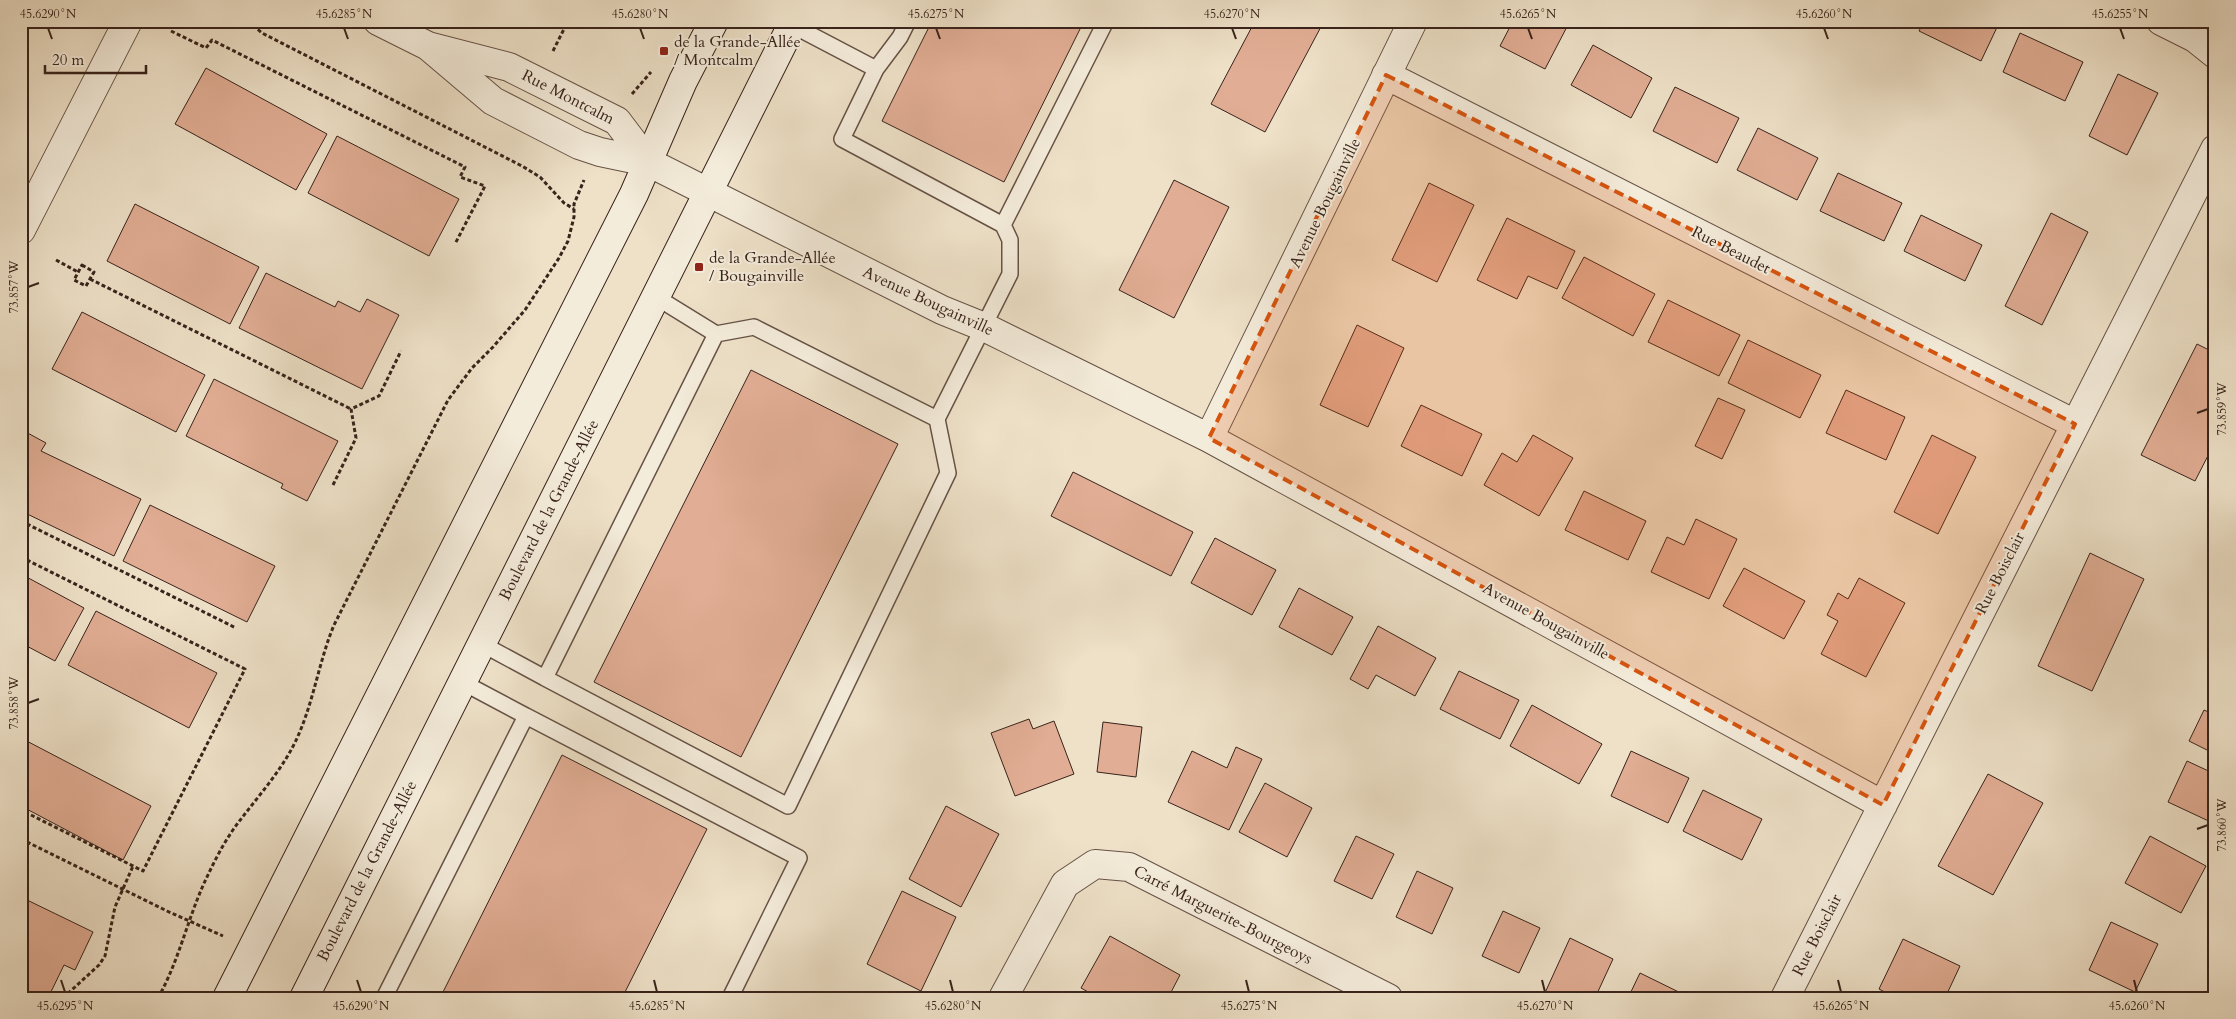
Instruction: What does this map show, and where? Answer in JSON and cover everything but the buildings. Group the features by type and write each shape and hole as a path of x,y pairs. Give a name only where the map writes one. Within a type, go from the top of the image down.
{"street":[{"path":"21,230 128,21"},
{"name":"Rue Montcalm","path":"378,21 428,46 509,67 617,121 648,162"},
{"path":"226,998 634,194 683,82 714,21"},
{"name":"Avenue Bougainville","path":"1209,438 1413,21"},
{"path":"2161,21 2195,38 2215,54"},
{"name":"Boulevard de la Grande-Allée","path":"304,998 793,23"},
{"name":"Rue Montcalm","path":"428,46 493,101 579,145 600,152 648,162"},
{"name":"Rue Beaudet","path":"1386,76 2075,424"},
{"name":"Rue Boisclair","path":"1785,998 2215,149"},
{"name":"Avenue Bougainville","path":"648,162 942,310 984,327 1209,438 1883,805"},
{"name":"Carré Marguerite-Bourgeoys","path":"1003,998 1065,884 1095,864 1129,868 1388,998"}],"lane":[{"path":"482,644 788,806 948,473 937,419 1010,274 1010,240 1003,225 842,139 876,69 900,36 908,21"},
{"path":"1003,225 1106,21"},
{"path":"793,23 876,69"},
{"path":"656,298 716,334 754,327 937,419"},
{"path":"545,678 716,334"},
{"path":"462,682 800,858 730,998"},
{"path":"384,998 526,716"}],"path":[{"path":"248,21 270,37 522,166 540,177 564,203 574,209"},
{"path":"553,51 568,21"},
{"path":"171,31 206,48 212,40 465,167 460,177 485,186 455,244"},
{"path":"158,998 188,921 223,846 236,825 286,759 298,736 334,624 436,421 461,382 525,310 540,288 568,241 578,194 586,177"},
{"path":"56,260 78,272"},
{"path":"82,266 94,272 86,286 74,280 78,272 82,266"},
{"path":"90,279 351,409"},
{"path":"351,409 379,396 402,351"},
{"path":"333,485 356,438 351,409"},
{"path":"21,521 236,628"},
{"path":"21,557 245,669 143,871 21,810"},
{"path":"21,839 188,921 251,948"},
{"path":"64,998 99,965 105,956 115,906 133,866"}],"highlighted area":[{"path":"1386,75 2075,424 1883,805 1209,438"}],"place":[{"name":"de la Grande-Allée / Montcalm","path":"664,51"},
{"name":"de la Grande-Allée / Bougainville","path":"699,267"}]}
